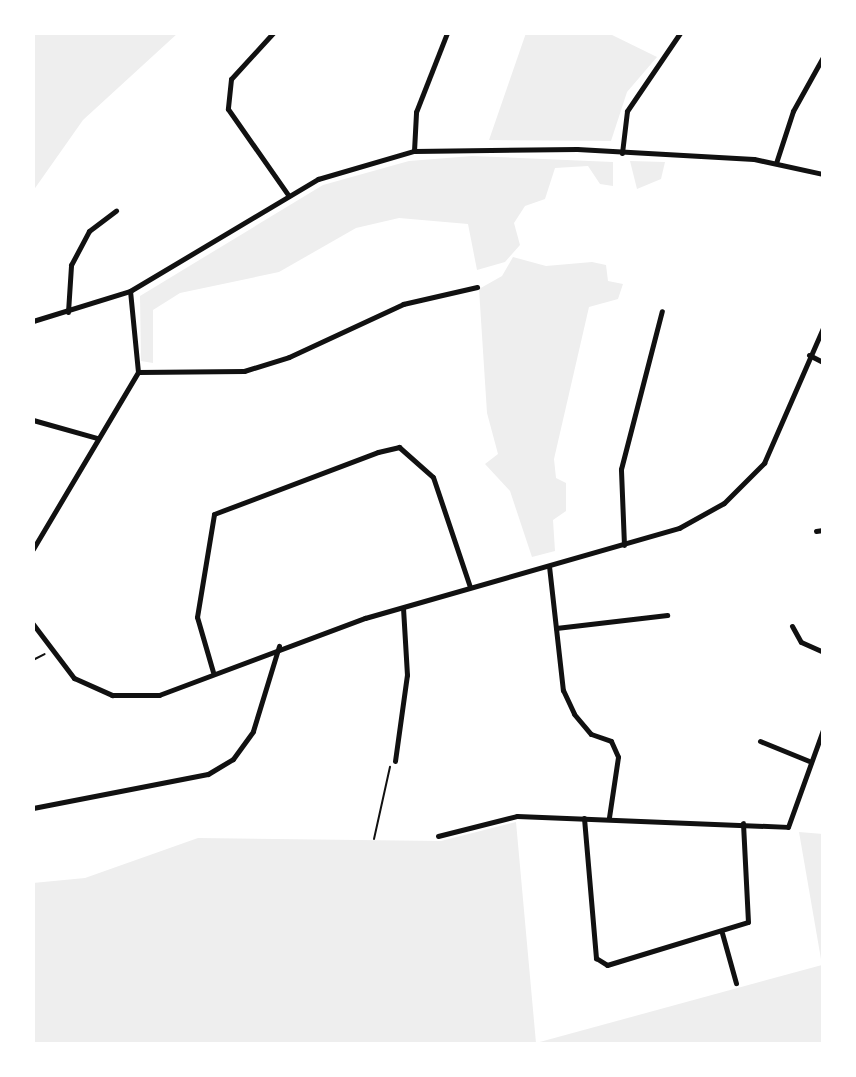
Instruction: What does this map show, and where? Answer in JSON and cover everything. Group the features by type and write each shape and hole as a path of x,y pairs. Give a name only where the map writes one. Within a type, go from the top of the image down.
{"street":[{"path":"273,33 231,79 228,108 289,196"},
{"path":"414,151 416,112 447,33"},
{"path":"622,153 627,111 680,33"},
{"path":"776,163 793,111 823,57"},
{"path":"33,321 131,291 289,196 355,164 414,151 622,153 776,163 823,174"},
{"path":"68,312 71,265 89,230 116,211"},
{"path":"138,372 244,371 403,304 477,287"},
{"path":"33,549 138,372 131,291"},
{"path":"624,545 621,469 662,311"},
{"path":"33,624 48,652 74,678 113,695 159,695 279,646 471,587 679,528 724,503 764,463 823,328"},
{"path":"810,355 823,362"},
{"path":"33,420 97,438"},
{"path":"212,672 197,617 214,514 378,452 399,447 433,477 471,587"},
{"path":"549,566 563,690 574,715 591,734 611,741 618,757 609,817"},
{"path":"395,761 407,675 403,608"},
{"path":"556,628 667,615"},
{"path":"792,626 801,642 823,652"},
{"path":"33,807 208,774 233,759 253,731 279,646"},
{"path":"438,836 517,816 609,817 788,827 809,761 823,730"},
{"path":"760,741 809,761"},
{"path":"584,818 599,964 722,933 748,922 743,823"},
{"path":"722,933 736,983"}],"path":[{"path":"33,660 48,652"},
{"path":"374,839 383,777 395,761"}],"shaded area":[{"path":"33,33 178,33 83,120 33,191"},
{"path":"526,33 608,33 657,57 627,92 611,141 489,140"},
{"path":"472,156 613,162 613,186 600,184 588,166 555,168 545,199 525,206 514,223 520,245 505,262 477,270 468,224 399,218 356,228 279,272 180,293 153,310 153,363 141,361 140,296 323,185 409,161"},
{"path":"630,161 665,162 661,179 637,189"},
{"path":"513,257 546,266 592,262 606,265 608,281 623,284 618,299 589,307 554,459 556,478 566,483 566,511 553,520 555,551 532,557 510,491 485,464 498,454 487,413 479,289 502,276"},
{"path":"516,822 536,1043 822,965 799,832 823,834 823,1044 33,1044 33,883 85,878 198,838 441,841"}]}
